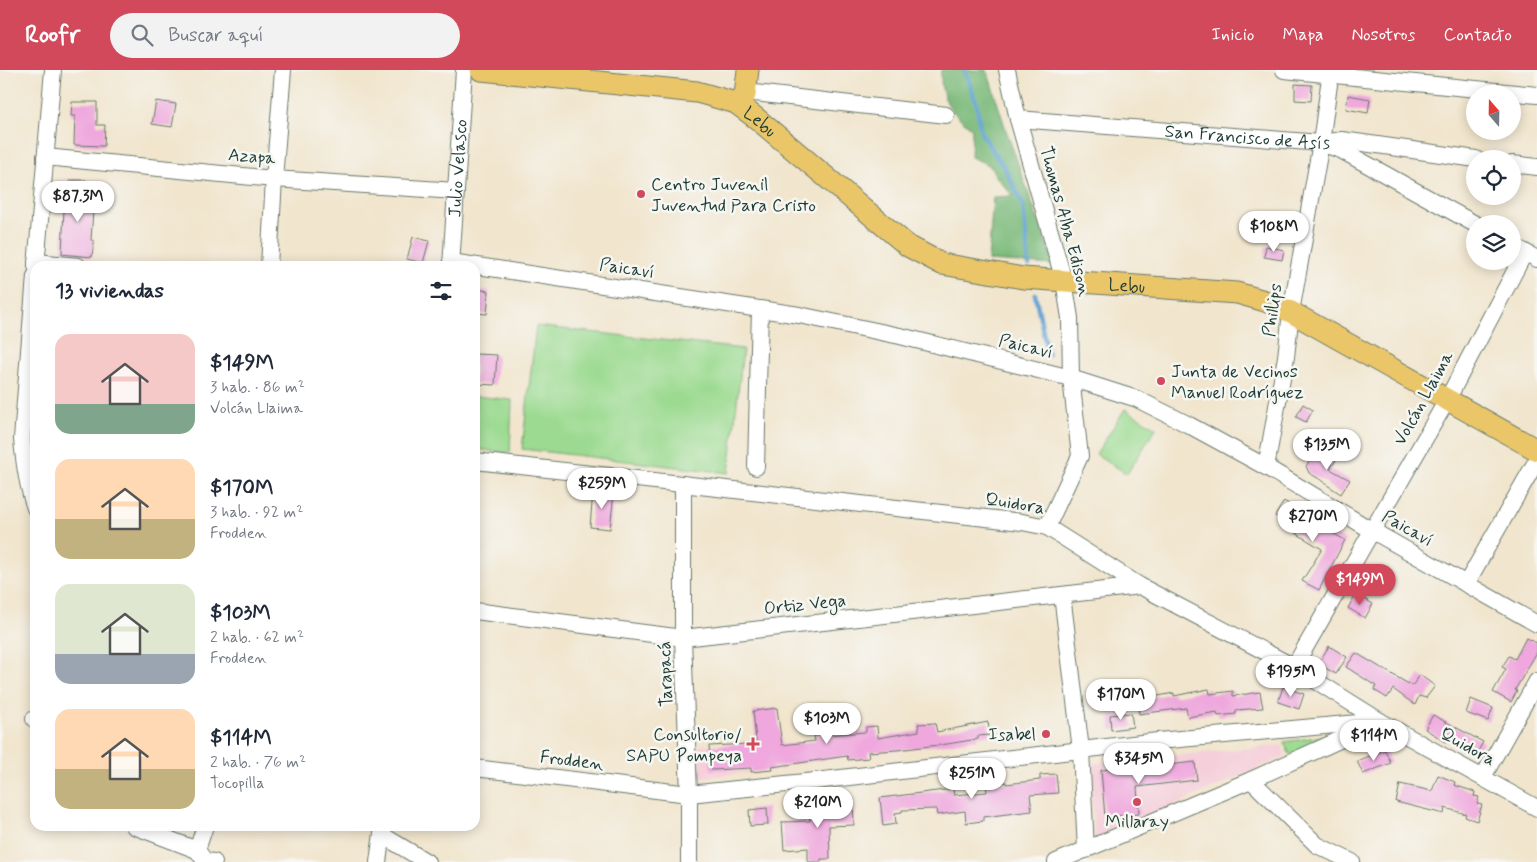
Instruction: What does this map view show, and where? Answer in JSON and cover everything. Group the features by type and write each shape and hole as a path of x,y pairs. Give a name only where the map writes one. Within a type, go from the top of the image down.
{"main road":[{"path":"481,70 517,72 697,92 740,100 748,70"},
{"name":"Lebu","path":"740,100 783,140 908,246 942,264 1024,278 1237,294 1265,301 1291,312 1537,450"}],"street":[{"path":"37,261 53,70"},
{"path":"269,261 283,70"},
{"name":"Julio Velasco","path":"451,261 464,70"},
{"name":"Thomas Alba Edison","path":"1007,70 1018,119 1064,282 1070,318 1071,378 1080,456 1047,527"},
{"path":"1284,70 1331,72 1537,95"},
{"name":"Phillips","path":"1266,468 1286,357 1291,312 1321,143 1331,72"},
{"path":"740,100 755,93 946,115"},
{"name":"San Francisco de Asís","path":"1018,119 1321,143 1342,140 1466,158"},
{"path":"1321,143 1341,150 1466,219"},
{"name":"Azapa","path":"45,157 274,179 456,191"},
{"path":"1521,165 1537,167"},
{"name":"Volcán Llaima","path":"1294,667 1447,400 1525,252"},
{"name":"Paicaví","path":"480,268 760,309 900,336 1071,378 1137,400 1189,425 1266,468 1537,624"},
{"path":"756,467 760,309"},
{"path":"30,400 22,439 30,494"},
{"path":"1466,584 1537,460"},
{"name":"Quidora","path":"480,462 1022,522 1047,527 1140,586 1294,667 1380,721 1537,808"},
{"name":"Tarapacá","path":"682,484 683,638 690,862"},
{"name":"Ortiz Vega","path":"480,613 683,638 1140,586"},
{"path":"1062,595 1081,750 1086,850"},
{"path":"1483,778 1537,682"},
{"path":"1056,862 1251,780 1380,721"},
{"name":"Frodden","path":"480,769 689,794 1158,741 1380,721"},
{"path":"1251,780 1317,845 1352,862"},
{"path":"147,831 197,850 205,861 214,862"},
{"path":"197,850 203,831"},
{"path":"378,862 382,831"},
{"path":"383,831 427,862"}],"shaded area":[{"name":"Consultorio/ SAPU Pompeya","path":"777,708 785,769 704,777 700,774 699,746 756,741 753,711"},
{"name":"Millaray","path":"1282,745 1286,756 1095,840 1089,764"}],"green space":[{"path":"941,70 987,70 1006,130 1054,265 988,261 993,197 1013,196 989,165 971,157 972,129 948,104 942,90"},
{"path":"536,326 743,349 729,473 522,449"},
{"path":"480,397 512,400 510,453 480,450"},
{"path":"1125,409 1156,428 1127,474 1096,454"},
{"path":"1343,733 1290,755 1284,742"}],"building":[{"path":"1295,84 1312,85 1311,101 1295,100"},
{"path":"1348,95 1370,99 1368,113 1346,109"},
{"path":"156,101 176,104 172,127 152,124"},
{"path":"72,102 97,102 97,125 105,125 104,146 74,145 75,116 71,116"},
{"path":"70,180 86,180 84,209 93,210 91,240 94,241 92,257 62,254 64,208 69,208"},
{"path":"413,237 429,241 424,261 407,259"},
{"path":"1266,246 1284,250 1282,260 1264,257"},
{"path":"480,290 489,291 487,314 480,313"},
{"path":"480,354 497,355 495,385 480,384"},
{"path":"1303,404 1313,410 1306,422 1296,417"},
{"path":"1319,448 1336,460 1330,469 1350,480 1341,494 1309,473 1306,466"},
{"path":"593,491 614,493 610,529 590,527"},
{"path":"1284,501 1315,521 1314,523 1345,540 1319,590 1302,581 1322,549 1289,529 1291,526 1275,516"},
{"path":"1356,594 1373,604 1365,618 1348,608"},
{"path":"1526,638 1537,643 1537,652 1515,690 1517,691 1511,702 1493,692 1506,669 1502,667 1509,656 1515,659"},
{"path":"1329,646 1347,657 1336,674 1318,664"},
{"path":"1356,653 1412,686 1420,675 1435,686 1426,698 1419,696 1415,705 1393,689 1387,698 1374,690 1376,686 1346,667"},
{"path":"1283,687 1304,694 1299,709 1278,702"},
{"path":"1209,689 1210,694 1233,691 1233,696 1260,692 1263,708 1236,710 1236,714 1218,716 1217,712 1188,717 1186,708 1139,714 1137,700 1174,693 1174,696"},
{"path":"1471,699 1493,708 1488,721 1466,713"},
{"path":"777,708 782,745 815,741 814,736 866,732 866,727 877,726 878,738 919,731 918,724 935,723 937,732 988,722 990,735 947,744 868,752 869,758 848,760 847,756 772,767 773,770 751,772 751,768 711,770 709,746 749,744 749,742 756,741 753,711"},
{"path":"1131,713 1133,727 1111,730 1110,715"},
{"path":"1433,715 1483,742 1476,755 1447,739 1446,742 1425,729"},
{"path":"1385,750 1391,763 1363,774 1357,761"},
{"path":"1195,762 1197,780 1137,787 1139,814 1105,817 1101,770"},
{"path":"1056,774 1058,793 1030,795 1032,811 983,817 983,821 966,823 965,811 937,815 936,809 902,810 902,812 895,813 896,824 883,826 880,798 953,789 954,795 987,792 986,784 1040,780 1040,775"},
{"path":"1438,775 1455,782 1454,785 1475,792 1474,796 1479,797 1477,804 1482,805 1477,821 1465,817 1466,814 1445,808 1444,814 1396,802 1400,784 1432,791"},
{"path":"853,798 854,825 829,826 830,859 821,859 821,862 808,862 808,848 784,850 782,822 810,821 809,811 814,811 814,807 831,806 831,799"},
{"path":"767,808 768,825 750,826 749,810"}],"waterway":[{"path":"964,70 976,101 981,133 1005,169 1023,205 1029,265"},
{"path":"1035,294 1048,355"}],"place":[{"name":"Centro Juvenil Juventud Para Cristo","path":"641,194"},
{"name":"Junta de Vecinos Manuel Rodríguez","path":"1161,381"},
{"name":"Isabel","path":"1046,734"},
{"name":"Consultorio/ SAPU Pompeya","path":"753,744"},
{"name":"Millaray","path":"1137,802"}]}
